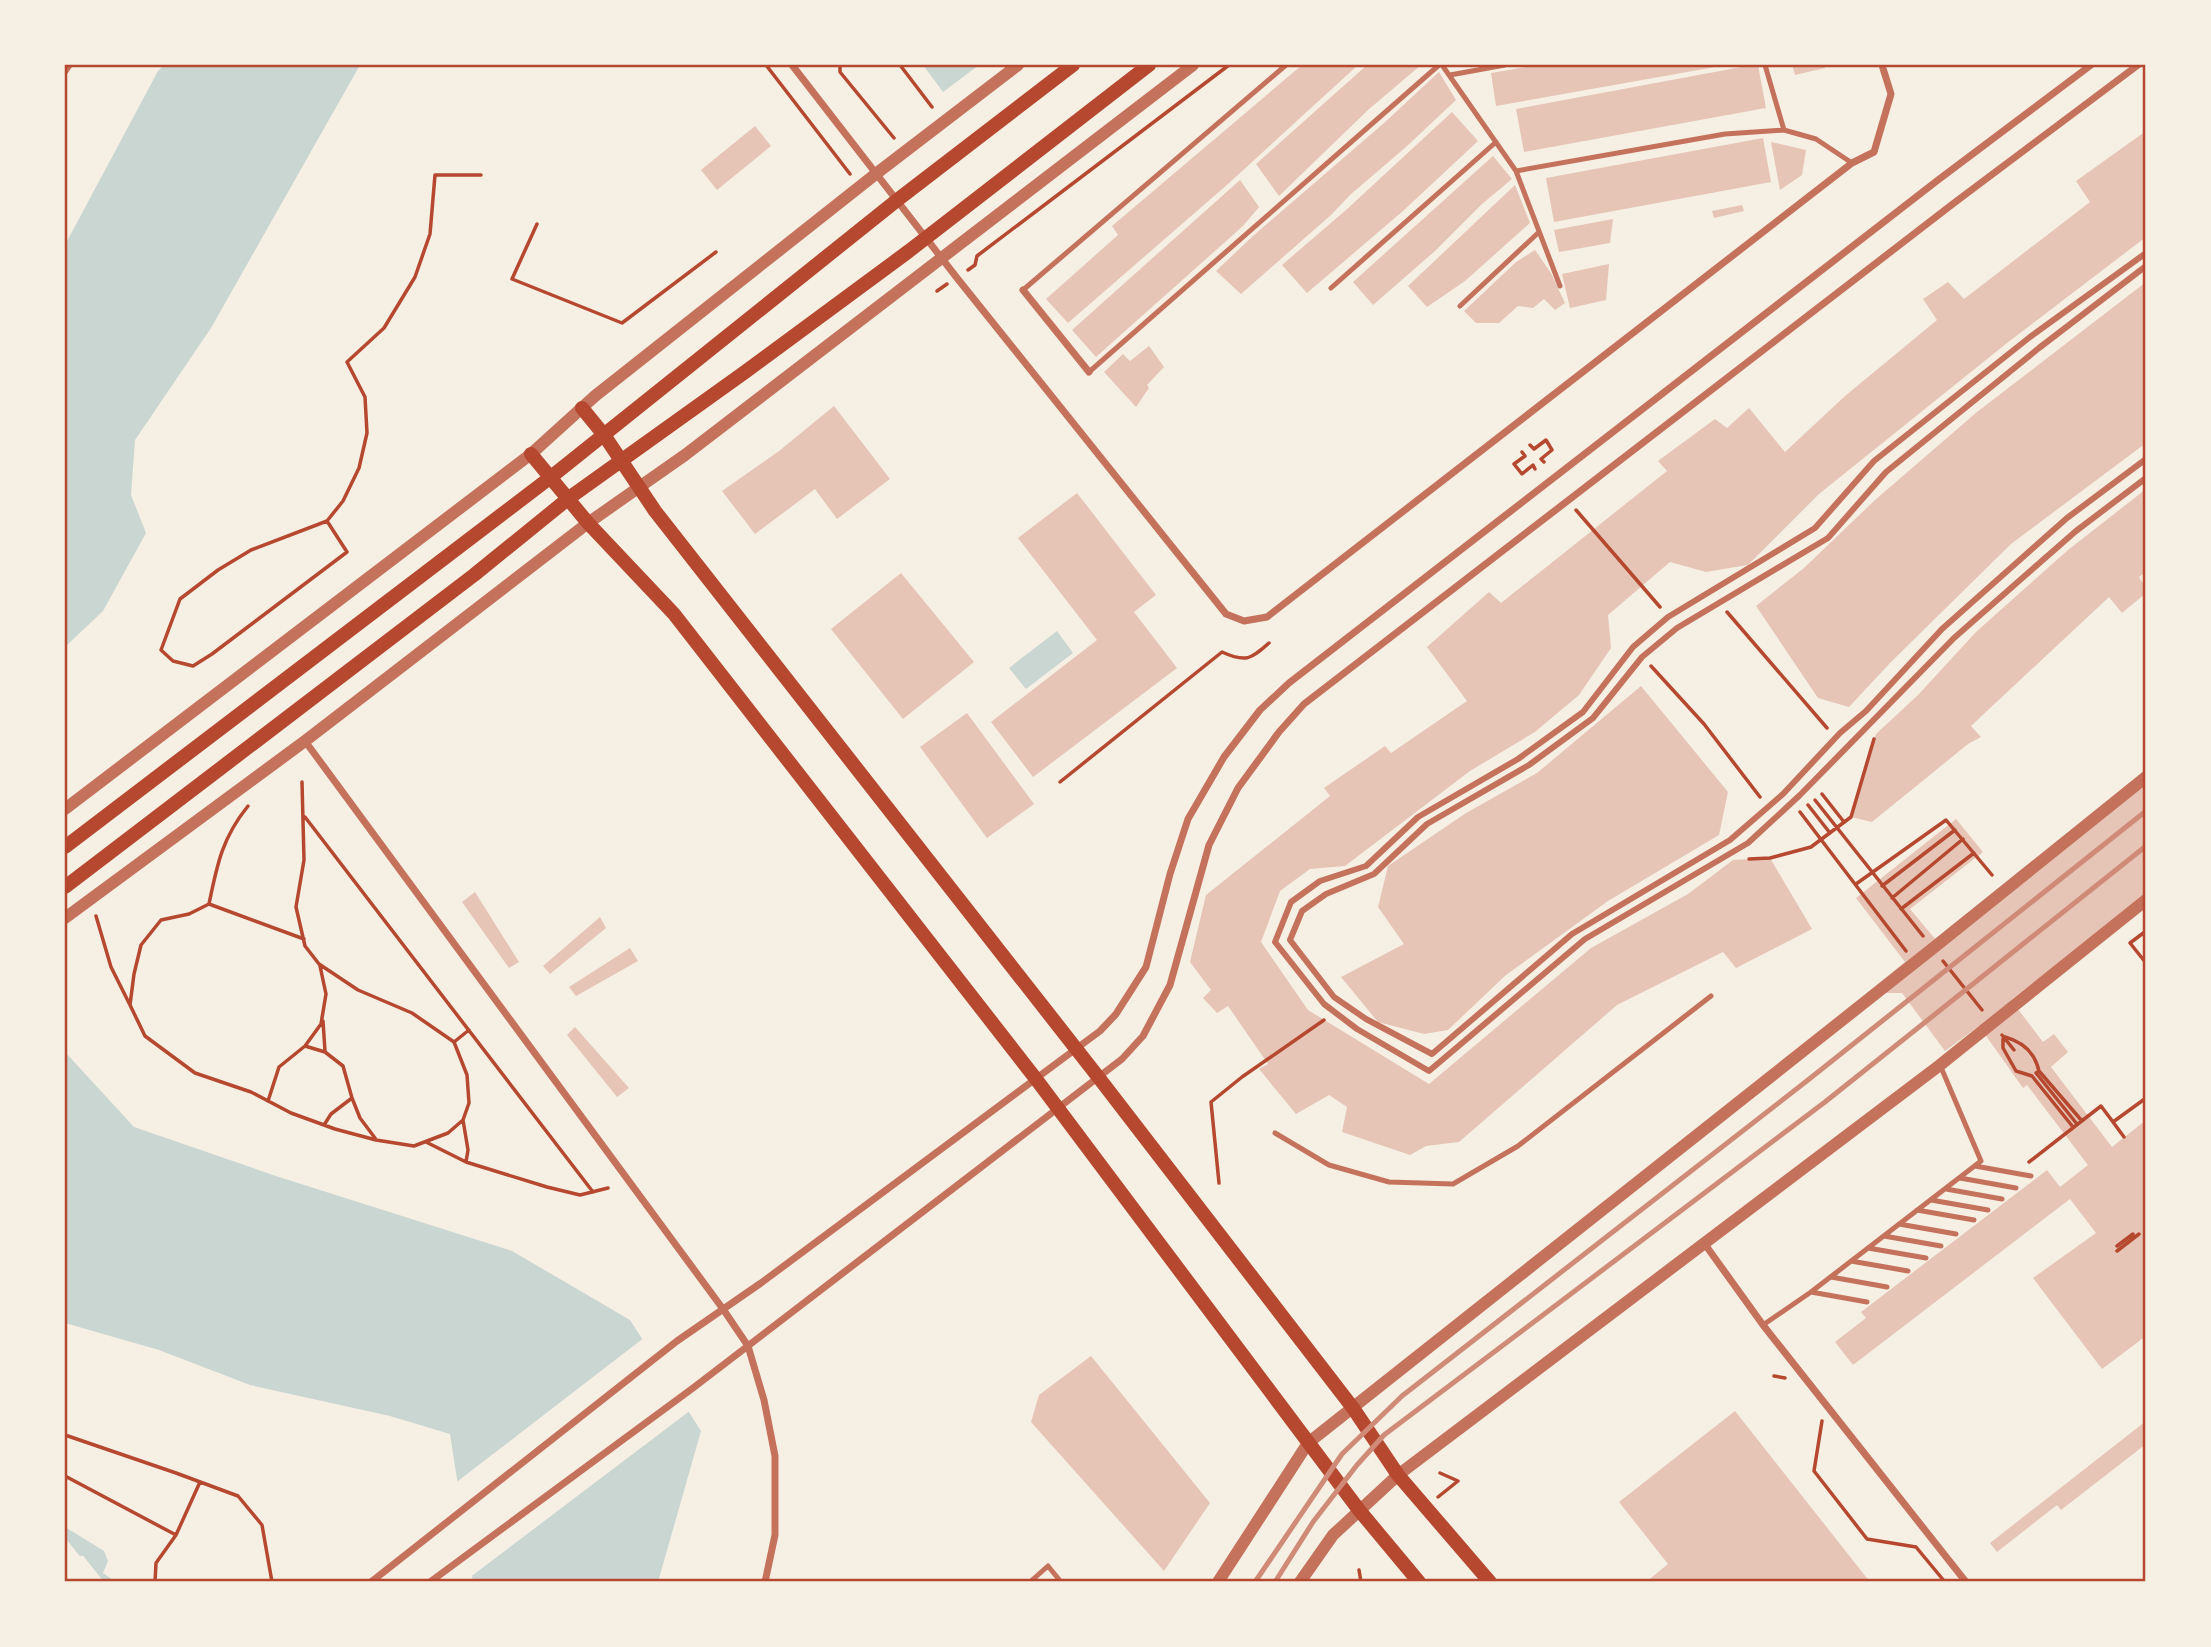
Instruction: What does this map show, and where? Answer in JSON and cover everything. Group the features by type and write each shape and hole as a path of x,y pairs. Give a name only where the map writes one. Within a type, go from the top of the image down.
{"main road":[{"path":"65,847 551,477 896,201 1073,65"},
{"path":"65,887 474,575 569,498 927,238 1149,65"},
{"path":"582,408 604,435 655,511 1099,1078 1353,1408 1398,1475 1490,1582"},
{"path":"531,454 588,523 674,614 1036,1079 1359,1510 1419,1582"}],"street":[{"path":"65,71 69,65"},
{"path":"792,65 896,201 1226,614 1244,621 1267,617 1852,163 1874,152 1891,94 1882,65"},
{"path":"65,809 531,454 582,408 877,173 1018,65"},
{"path":"65,918 305,741 588,523 685,455 1193,65"},
{"path":"374,1580 677,1341 1100,1031 1116,1014 1146,967 1170,874 1188,819 1224,757 1260,710 1298,676 1938,180 2091,65"},
{"path":"430,1582 748,1346 1122,1059 1143,1036 1170,985 1209,845 1238,788 1279,732 1304,704 1954,203 2138,65"},
{"path":"2146,253 2030,337 1874,461 1815,528 1668,617 1633,647 1583,712 1518,758 1418,817 1366,866 1320,881 1291,902 1275,942 1324,1004 1357,1029 1429,1071 1585,939 1748,843 1793,803 1954,638 2076,531 2146,478"},
{"path":"2146,266 2039,348 1886,472 1828,538 1677,628 1642,657 1593,718 1529,765 1427,824 1374,874 1326,894 1302,911 1290,940 1334,998 1366,1019 1432,1054 1572,934 1730,840 1791,786 1942,629 2067,518 2146,459"},
{"path":"1023,290 1089,372"},
{"path":"305,741 748,1346 764,1400 775,1456 775,1535 765,1582"},
{"path":"1218,1582 1308,1443 2146,777"},
{"path":"1300,1582 1333,1535 1398,1475 1940,1065 2146,900"},
{"path":"1704,1243 1763,1325 1966,1582"}],"lane":[{"path":"1023,290 1286,65"},
{"path":"1089,372 1440,65 1450,75 1516,172 1560,286"},
{"path":"1450,75 1505,65"},
{"path":"1765,65 1784,130"},
{"path":"1516,172 1733,133 1784,130 1816,139 1852,163"},
{"path":"1331,288 1496,142"},
{"path":"1460,306 1539,232"},
{"path":"1275,1133 1329,1165 1390,1182 1453,1184 1518,1146 1710,996"},
{"path":"1763,1325 1831,1277 1981,1161 1940,1065"},
{"path":"1975,1166 2031,1176"},
{"path":"1960,1178 2016,1188"},
{"path":"1946,1189 2002,1199"},
{"path":"1931,1200 1988,1210"},
{"path":"1917,1210 1974,1220"},
{"path":"1899,1224 1956,1234"},
{"path":"1884,1236 1941,1246"},
{"path":"1868,1248 1926,1258"},
{"path":"1851,1261 1908,1271"},
{"path":"1831,1277 1887,1287"},
{"path":"1811,1292 1867,1302"},
{"path":"1030,1582 1048,1566 1061,1582"}],"path":[{"path":"766,65 850,175"},
{"path":"839,65 840,72 895,140"},
{"path":"900,65 932,107"},
{"path":"937,291 975,265 976,256 1228,65"},
{"path":"327,522 347,552 193,666 173,662 161,650 180,599 218,570 251,550 327,522 343,501 359,468 367,433 365,397 347,362 384,328 415,277 430,234 435,175 481,175"},
{"path":"537,225 512,279 622,323 716,252"},
{"path":"1530,445 1534,449 1546,440 1552,450 1541,459 1544,462"},
{"path":"1522,452 1525,456 1514,464 1522,474 1533,465 1535,469"},
{"path":"1576,509 1668,617"},
{"path":"1719,603 1836,737"},
{"path":"1060,782 1223,652 1238,659 1254,656 1269,643"},
{"path":"1642,657 1704,724 1776,817"},
{"path":"1745,860 1770,858 1811,847 1851,817 1876,734"},
{"path":"302,782 304,860 296,906 305,946 319,964 358,990 412,1013 454,1042 467,1075 469,1102 463,1120 468,1150 466,1162"},
{"path":"1813,782 1844,822"},
{"path":"1806,789 1925,939"},
{"path":"1800,795 1830,833"},
{"path":"209,905 219,855 233,824 255,797"},
{"path":"1793,803 1914,963"},
{"path":"303,815 593,1192"},
{"path":"1856,884 1946,820 1992,875"},
{"path":"1882,886 1955,830"},
{"path":"1892,898 1963,839"},
{"path":"1901,909 1974,853"},
{"path":"130,1005 141,945 161,920 189,914 209,905 304,939"},
{"path":"96,915 111,967 145,1036 195,1073 251,1092 291,1113 376,1140 414,1146 448,1133 463,1120"},
{"path":"2146,931 2130,943 2146,963"},
{"path":"1942,960 1986,1015"},
{"path":"268,1101 279,1067 305,1046 321,1024 326,994 319,964"},
{"path":"1219,1183 1211,1102 1242,1077 1335,1013"},
{"path":"323,1015 326,1052"},
{"path":"1994,1026 2014,1050"},
{"path":"454,1042 469,1030"},
{"path":"2003,1037 2003,1048 2016,1071 2036,1073 2077,1124"},
{"path":"2003,1037 2016,1040 2036,1057 2036,1073 2077,1124"},
{"path":"305,1046 326,1052 343,1066 360,1118 376,1140"},
{"path":"324,1125 331,1114 352,1098"},
{"path":"2113,1122 2146,1098"},
{"path":"2029,1162 2101,1106 2124,1137"},
{"path":"426,1142 466,1162 547,1187 580,1195 608,1188"},
{"path":"2117,1249 2136,1234"},
{"path":"1774,1376 1784,1376 1793,1386"},
{"path":"1815,1413 1822,1422 1814,1471 1867,1539 1916,1547 1945,1582"},
{"path":"65,1435 238,1496 262,1525 272,1582"},
{"path":"1438,1497 1458,1481 1440,1473"},
{"path":"65,1476 176,1535"},
{"path":"155,1582 156,1563 176,1535 200,1482"},
{"path":"1359,1570 1361,1582"}],"shaded area":[{"path":"164,65 360,65 211,328 135,440 131,495 146,533 103,611 65,647 65,245 158,71"},
{"path":"923,65 979,65 943,92"},
{"path":"1057,631 1073,653 1026,689 1009,668"},
{"path":"65,1052 134,1127 279,1177 512,1251 630,1320 701,1431 658,1582 473,1582 450,1434 390,1416 250,1385 159,1350 65,1323"},
{"path":"65,1527 104,1551 108,1561 103,1573 116,1582 104,1582 65,1533"}],"pier":[{"path":"645,1337 691,1410 469,1578 454,1484"}],"building":[{"path":"1302,65 1358,65 1228,184 1068,323 1046,299 1118,235 1112,226"},
{"path":"1367,65 1421,65 1368,110 1279,196 1256,164"},
{"path":"1538,65 1721,66 1496,106 1491,73"},
{"path":"1758,65 1766,108 1524,152 1516,109"},
{"path":"1792,65 1825,65 1825,68 1795,75"},
{"path":"1439,72 1456,100 1331,215 1241,294 1216,271 1254,235"},
{"path":"1452,112 1478,141 1403,211 1307,293 1282,265"},
{"path":"755,126 771,146 717,190 701,170"},
{"path":"2146,131 2146,237 2007,343 1819,494 1748,565 1706,572 1670,562 1608,615 1611,648 1579,695 1535,732 1470,771 1345,866 1310,869 1280,891 1261,942 1308,1010 1429,1084 1591,948 1688,894 1733,860 1770,858 1812,929 1736,968 1723,952 1617,1005 1459,1142 1426,1146 1410,1155 1342,1132 1347,1107 1329,1095 1296,1114 1259,1069 1268,1064 1228,1006 1217,1013 1203,998 1211,990 1190,962 1206,895 1330,796 1324,788 1385,746 1391,753 1467,701 1427,647 1489,592 1501,603 1667,471 1658,461 1715,419 1727,428 1749,408 1785,452 1845,396 1937,320 1923,299 1948,282 1964,299 2090,202 2076,181"},
{"path":"1763,138 1771,182 1554,222 1546,178"},
{"path":"1771,142 1806,150 1802,175 1780,190"},
{"path":"1493,156 1512,179 1373,305 1353,282"},
{"path":"1240,180 1259,207 1243,226 1096,357 1072,330"},
{"path":"1515,185 1530,223 1465,281 1427,307 1408,286"},
{"path":"1742,205 1744,211 1714,218 1712,211"},
{"path":"1613,219 1610,243 1559,252 1554,230"},
{"path":"1535,250 1551,273 1565,303 1555,310 1544,299 1533,308 1518,306 1499,323 1476,323 1464,311 1516,262"},
{"path":"1609,264 1606,300 1570,308 1562,274"},
{"path":"2146,282 2146,443 2011,544 1849,707 1818,698 1756,606 1804,568 1875,500 1977,412"},
{"path":"1149,346 1164,367 1147,385 1149,388 1136,407 1104,372 1123,354 1130,361"},
{"path":"834,406 890,479 837,519 815,489 755,534 722,491 779,451"},
{"path":"2146,489 2146,572 2139,577 2146,593 2122,613 2109,597 1971,726 1981,737 1968,744 1872,822 1851,817 1876,734 1918,695 1976,632 2068,550"},
{"path":"1077,493 1156,595 1134,612 1177,668 1033,777 991,722 1097,640 1018,538"},
{"path":"901,573 974,662 903,719 831,629"},
{"path":"1641,686 1728,792 1719,835 1608,901 1506,975 1448,1030 1424,1034 1378,1022 1341,977 1404,944 1378,907 1388,866 1466,813 1537,773"},
{"path":"967,713 1034,804 987,838 920,747"},
{"path":"2146,779 2146,896 2011,1000 2043,1042 2054,1034 2068,1052 2051,1067 2112,1147 2146,1120 2146,1336 2102,1369 2033,1278 2096,1233 2070,1199 1853,1365 1835,1342 1866,1318 1861,1312 2047,1170 2060,1187 2088,1165 2027,1085 2023,1088 1979,1026 1945,1051 1902,993 1867,993 1905,962 1856,898 1956,819 1983,852 1910,909 1936,940"},
{"path":"475,892 519,962 509,968 462,902"},
{"path":"600,917 606,928 550,974 543,966"},
{"path":"630,948 638,961 576,996 569,987"},
{"path":"575,1027 629,1088 617,1097 567,1035"},
{"path":"1091,1356 1210,1503 1164,1571 1031,1422 1039,1395"},
{"path":"1735,1411 1870,1582 1646,1582 1668,1564 1619,1502"},
{"path":"2146,1421 2146,1444 2061,1510 2057,1505 1997,1552 1990,1543"}],"waterway":[{"path":"65,1533 81,1553"}],"railway":[{"path":"1255,1582 1342,1454 1402,1396 1808,1080 2146,811"},
{"path":"1275,1582 1313,1522 1384,1435 1825,1102 2146,846"}]}
